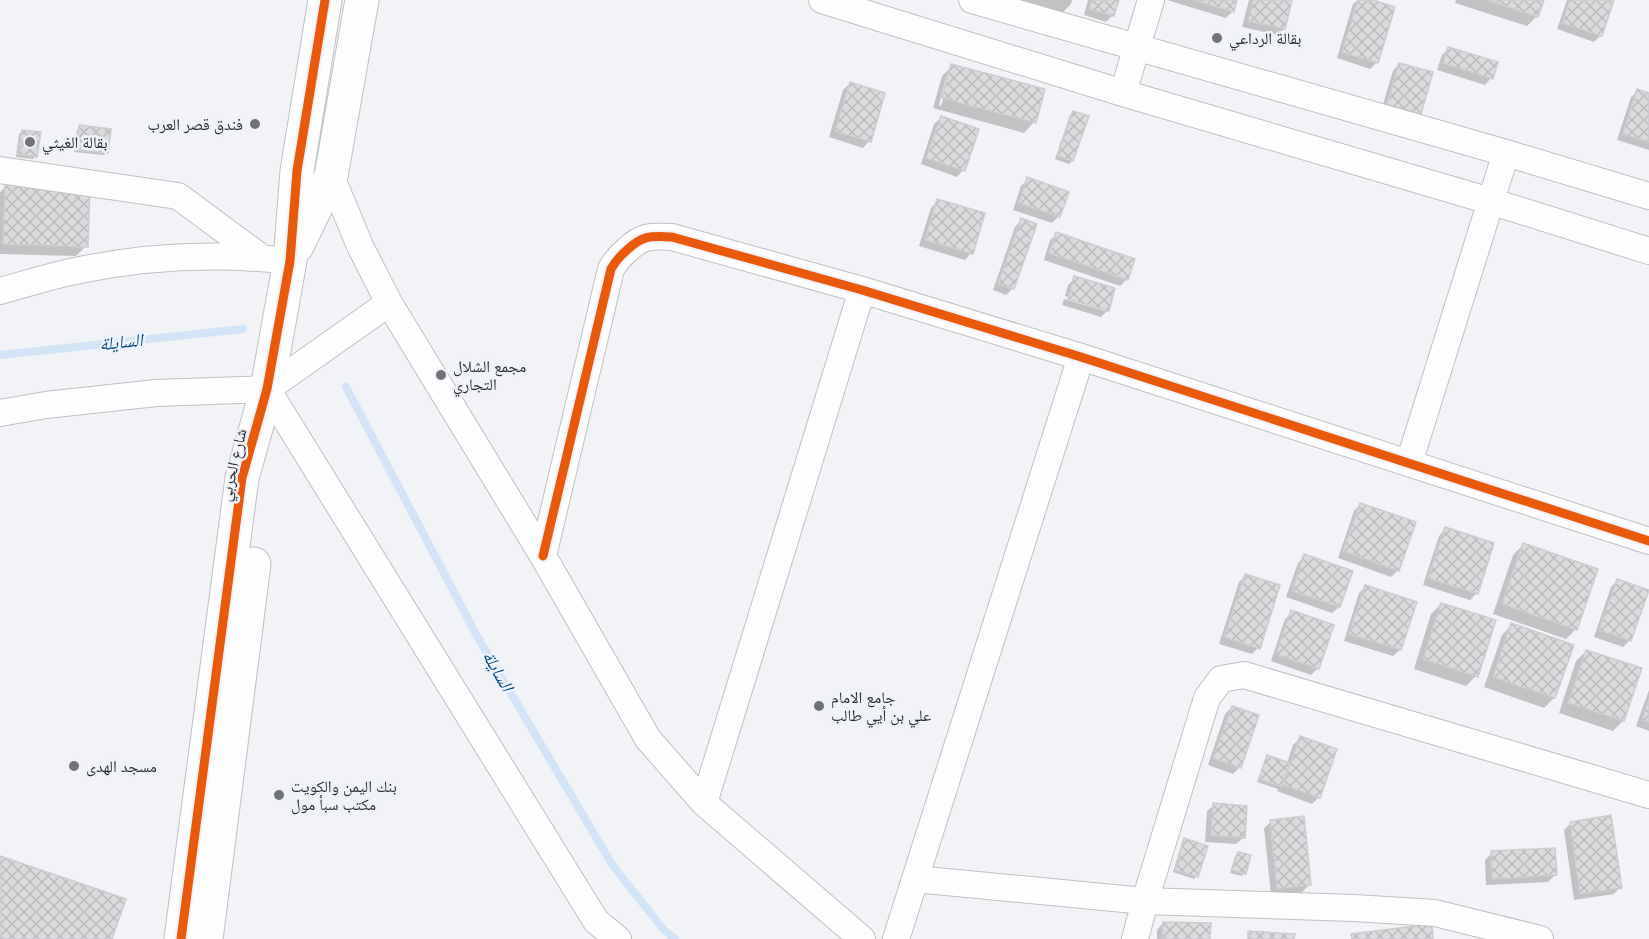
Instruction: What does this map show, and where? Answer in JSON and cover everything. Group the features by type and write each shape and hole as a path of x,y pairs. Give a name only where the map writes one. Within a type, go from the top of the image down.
{"street":[{"name":"شارع الحربي","path":"207,939 265,479 267,389 276,259 297,171 325,0"},
{"name":"شارع الحربي","path":"276,259 331,176 362,0"},
{"path":"822,0 1649,251"},
{"path":"972,0 1649,196"},
{"path":"1123,93 1151,0"},
{"path":"1409,463 1506,153"},
{"path":"0,170 178,196 276,259"},
{"path":"331,176 360,246 389,303 543,556 648,739 704,803 862,939"},
{"path":"543,556 611,269 617,258 636,240 649,236 672,237 862,290 1081,357 1649,541"},
{"path":"0,291 79,270 140,260 201,256 276,259"},
{"path":"704,803 862,290"},
{"path":"0,413 46,405 156,393 267,389 389,303"},
{"path":"896,939 1081,357"},
{"name":"شارع الحربي","path":"181,939 243,478 267,389"},
{"path":"267,389 596,930 618,939"},
{"path":"1136,939 1145,901 1207,698 1221,680 1244,675 1649,795"},
{"path":"915,879 1145,901 1354,908 1435,914 1540,939"}],"building":[{"path":"1092,0 1119,0 1114,16 1089,9"},
{"path":"1193,0 1237,0 1234,12"},
{"path":"1253,0 1292,0 1285,29 1248,21"},
{"path":"1358,0 1373,0 1395,7 1378,63 1342,52"},
{"path":"1487,0 1544,0 1538,17"},
{"path":"1570,0 1614,0 1602,36 1562,23"},
{"path":"1448,47 1498,62 1493,79 1443,63"},
{"path":"1399,63 1433,72 1421,114 1387,104"},
{"path":"951,64 1045,89 1036,123 942,98"},
{"path":"850,82 885,93 871,142 835,131"},
{"path":"1637,89 1649,93 1649,142 1623,134"},
{"path":"1073,111 1089,116 1073,161 1057,156"},
{"path":"941,116 979,129 965,171 926,158"},
{"path":"79,125 111,129 108,153 76,150"},
{"path":"22,130 41,132 37,157 18,154"},
{"path":"1027,177 1069,192 1060,217 1019,203"},
{"path":"5,185 90,188 88,247 3,244"},
{"path":"937,199 985,213 973,254 925,240"},
{"path":"1021,218 1037,224 1014,289 998,284"},
{"path":"1056,232 1135,259 1128,280 1049,253"},
{"path":"1074,276 1115,288 1109,311 1068,299"},
{"path":"1360,503 1416,522 1399,571 1343,551"},
{"path":"1445,527 1494,543 1478,594 1428,578"},
{"path":"1523,543 1598,569 1577,630 1502,604"},
{"path":"1304,554 1353,571 1340,607 1292,591"},
{"path":"1245,574 1280,585 1260,649 1224,637"},
{"path":"1617,579 1649,590 1631,641 1599,630"},
{"path":"1365,585 1417,602 1401,650 1349,634"},
{"path":"1441,603 1496,620 1478,677 1423,659"},
{"path":"1291,610 1334,625 1319,669 1276,654"},
{"path":"1511,623 1574,645 1555,698 1493,677"},
{"path":"1586,650 1642,668 1624,721 1568,703"},
{"path":"1649,699 1649,722 1642,720"},
{"path":"1232,706 1259,715 1241,768 1213,758"},
{"path":"1300,736 1337,749 1320,798 1283,785"},
{"path":"1267,755 1290,763 1282,787 1259,779"},
{"path":"1213,803 1247,806 1245,838 1211,835"},
{"path":"1611,815 1622,888 1580,894 1570,822"},
{"path":"1304,816 1311,885 1277,889 1270,820"},
{"path":"1184,838 1208,846 1198,877 1175,870"},
{"path":"1555,848 1557,875 1492,879 1491,851"},
{"path":"1238,852 1251,855 1246,874 1232,870"},
{"path":"0,856 126,899 112,939 0,939"},
{"path":"1163,922 1211,923 1210,939 1162,939"},
{"path":"1432,924 1433,939 1352,939 1351,934"},
{"path":"1248,931 1295,934 1294,939 1248,939"}],"waterway":[{"name":"السايلة","path":"0,355 243,329"},
{"name":"السايلة","path":"346,387 477,636 613,866 664,930 675,939"}],"cycle path":[{"path":"181,939 242,478 267,389 290,261 297,171 325,0"},
{"path":"543,556 611,269 620,256 633,245 648,237 672,237 862,290 1081,357 1649,541"}],"place":[{"name":"بقالة الرداعي","path":"1217,38"},
{"name":"فندق قصر العرب","path":"255,124"},
{"name":"بقالة الغيثي","path":"30,142"},
{"name":"مجمع الشلال التجاري","path":"441,375"},
{"name":"جامع الامام علي بن أيي طالب","path":"819,706"},
{"name":"مسجد الهدى","path":"74,766"},
{"name":"بنك اليمن والكويت مكتب سبأ مول","path":"279,795"}]}
